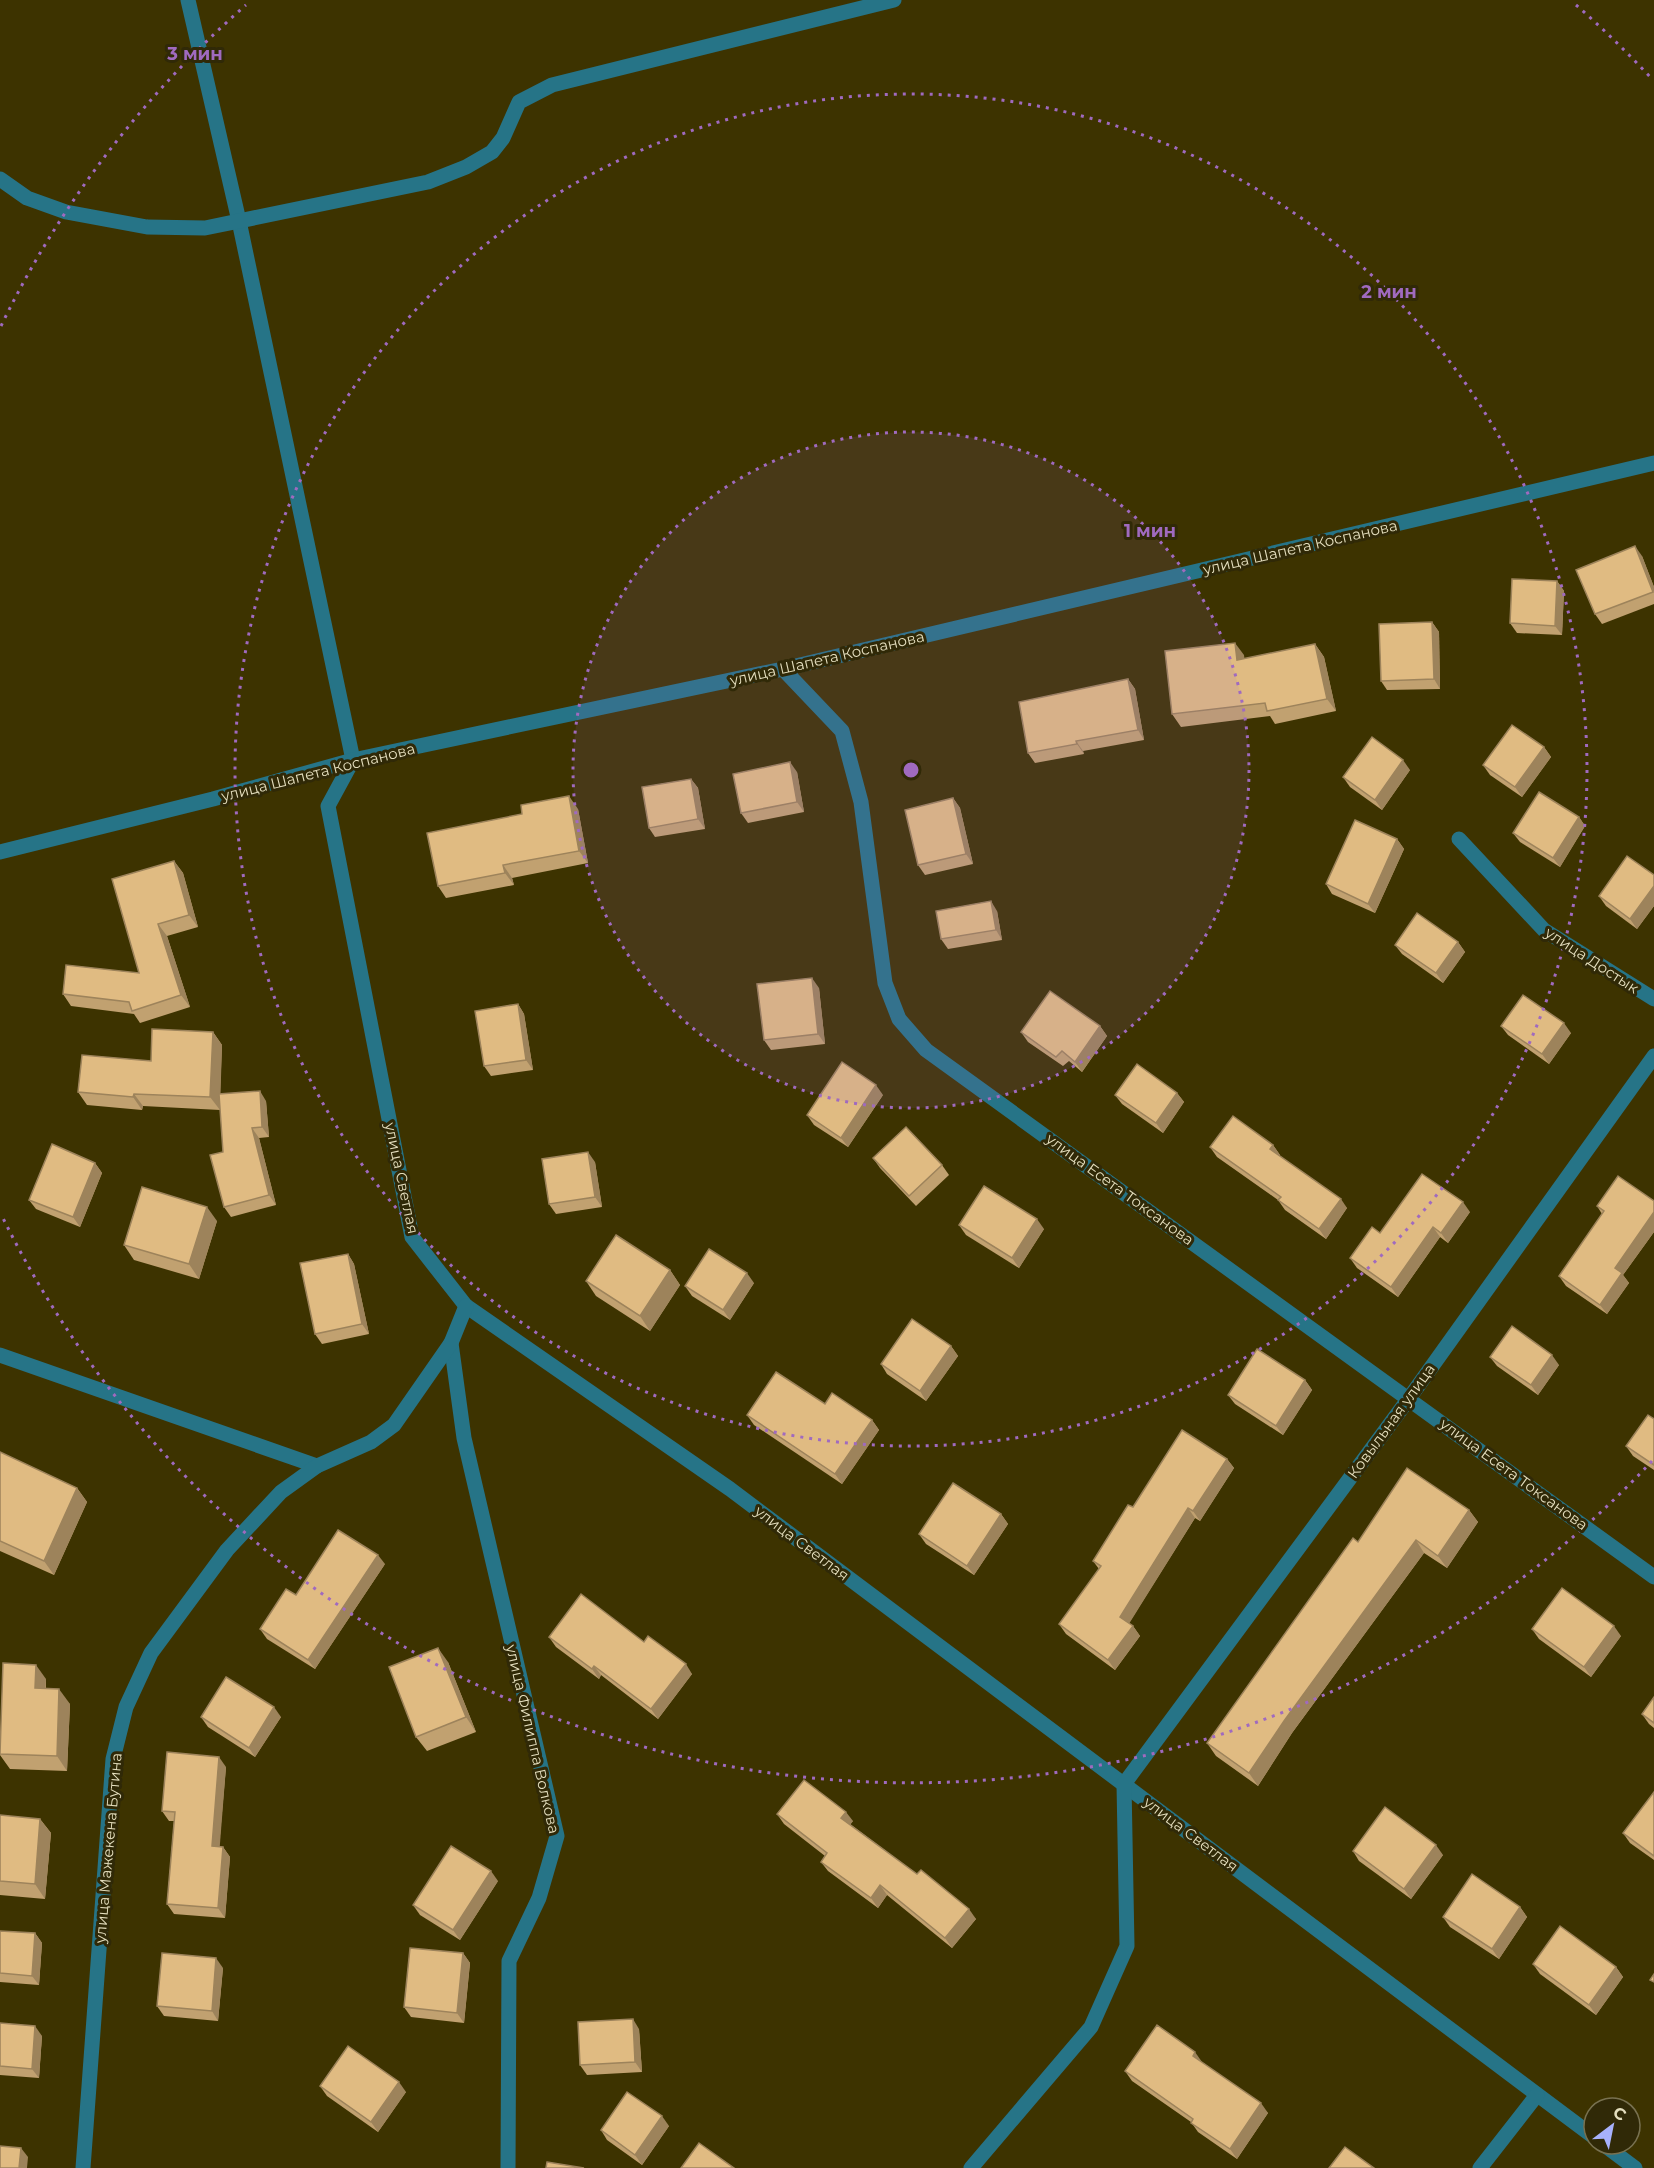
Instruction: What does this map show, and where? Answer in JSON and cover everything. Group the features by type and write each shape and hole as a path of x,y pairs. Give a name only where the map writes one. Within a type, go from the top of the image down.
{"street":[{"path":"188,0 239,222 353,760"},
{"path":"0,179 27,198 66,212 147,227 206,228 239,222 428,182 466,167 492,152 503,138 519,102 552,85 894,0"},
{"name":"улица Шапета Коспанова","path":"0,852 213,799 353,760 783,669 1654,464"},
{"name":"улица Есета Токсанова","path":"783,669 842,731 861,802 885,983 899,1018 926,1050 1410,1397 1654,1577"},
{"name":"улица Светлая","path":"353,760 328,806 411,1237 466,1306 730,1489 1582,2128"},
{"name":"улица Достык","path":"1459,839 1544,930 1654,999"},
{"name":"Ковыльная улица","path":"1124,1784 1410,1397 1654,1056"},
{"name":"улица Мажекена Бутина","path":"83,2168 113,1759 126,1707 151,1653 227,1551 281,1492 317,1466 371,1442 394,1425 451,1343 466,1306"},
{"name":"улица Филиппа Волкова","path":"451,1343 464,1438 557,1836 539,1898 509,1961 508,2168"},
{"path":"0,1355 317,1466"},
{"path":"971,2168 1091,2027 1127,1946 1124,1784"},
{"path":"1480,2168 1537,2095"},
{"path":"1619,2156 1635,2168"}],"building":[{"path":"1635,546 1653,592 1595,614 1576,570"},
{"path":"1512,579 1557,581 1555,626 1510,623"},
{"path":"1432,622 1434,679 1381,681 1379,624"},
{"path":"1235,643 1237,660 1315,644 1327,699 1267,711 1265,703 1172,714 1165,651"},
{"path":"1128,679 1138,730 1076,741 1077,744 1028,753 1019,702"},
{"path":"1512,725 1544,747 1515,787 1483,765"},
{"path":"1372,737 1403,760 1375,800 1343,777"},
{"path":"790,762 797,802 741,813 733,774"},
{"path":"691,779 698,819 649,828 642,787"},
{"path":"1539,792 1579,817 1553,858 1513,833"},
{"path":"569,796 579,851 503,865 505,873 438,886 427,833 522,814 521,805"},
{"path":"953,798 966,854 918,865 905,810"},
{"path":"1355,820 1397,839 1368,904 1326,884"},
{"path":"1627,856 1654,875 1654,886 1630,919 1599,896"},
{"path":"174,861 189,915 158,924 181,995 132,1011 129,1002 63,994 66,965 139,973 112,879"},
{"path":"991,901 996,930 941,939 936,911"},
{"path":"1417,913 1458,942 1436,973 1395,945"},
{"path":"812,978 818,1034 764,1040 757,984"},
{"path":"1050,991 1100,1026 1075,1062 1062,1051 1056,1057 1021,1032"},
{"path":"1523,995 1564,1023 1542,1054 1501,1026"},
{"path":"518,1004 526,1060 484,1066 475,1011"},
{"path":"152,1029 213,1032 210,1097 134,1094 133,1097 78,1092 82,1055 151,1061"},
{"path":"842,1062 876,1085 841,1138 807,1115"},
{"path":"1137,1064 1177,1093 1156,1123 1115,1095"},
{"path":"260,1091 262,1127 252,1128 269,1195 224,1207 210,1155 223,1152 219,1094"},
{"path":"1233,1116 1273,1145 1270,1149 1341,1199 1319,1229 1278,1200 1281,1197 1210,1147"},
{"path":"906,1127 942,1165 909,1196 873,1158"},
{"path":"52,1144 95,1163 73,1217 29,1200"},
{"path":"588,1152 595,1197 549,1204 542,1159"},
{"path":"1422,1174 1463,1202 1441,1233 1433,1227 1391,1287 1350,1258 1372,1227 1380,1233"},
{"path":"1618,1176 1654,1201 1654,1212 1615,1268 1622,1273 1600,1305 1559,1276 1604,1211 1597,1206"},
{"path":"984,1186 1037,1219 1012,1258 959,1225"},
{"path":"142,1187 207,1207 189,1264 124,1245"},
{"path":"616,1235 670,1270 640,1316 586,1281"},
{"path":"709,1249 747,1273 723,1310 685,1286"},
{"path":"348,1254 362,1324 315,1334 300,1263"},
{"path":"912,1319 951,1346 920,1391 881,1364"},
{"path":"1512,1326 1552,1355 1531,1385 1490,1357"},
{"path":"1257,1349 1305,1380 1276,1426 1228,1395"},
{"path":"776,1372 825,1404 832,1393 872,1420 835,1474 747,1415"},
{"path":"1648,1415 1654,1419 1654,1465 1626,1446"},
{"path":"1182,1430 1227,1459 1193,1511 1188,1508 1120,1617 1133,1626 1108,1660 1059,1624 1101,1566 1093,1561 1128,1505 1133,1507"},
{"path":"0,1452 77,1488 44,1561 0,1541"},
{"path":"1407,1468 1469,1510 1438,1556 1416,1540 1284,1721 1249,1773 1207,1743 1353,1538 1358,1542"},
{"path":"953,1483 1001,1514 967,1566 919,1534"},
{"path":"338,1530 378,1555 308,1660 260,1629 286,1589 296,1595"},
{"path":"1562,1588 1614,1626 1584,1667 1532,1629"},
{"path":"581,1594 644,1642 648,1636 686,1664 651,1709 594,1666 592,1669 549,1637"},
{"path":"438,1648 466,1717 416,1737 389,1667"},
{"path":"3,1663 36,1665 35,1688 59,1689 57,1756 0,1754"},
{"path":"226,1677 274,1707 249,1748 201,1717"},
{"path":"1654,1697 1654,1723 1642,1714"},
{"path":"167,1752 219,1757 212,1846 223,1847 218,1908 167,1904 175,1812 162,1811"},
{"path":"804,1780 846,1812 841,1818 917,1874 921,1870 969,1909 945,1938 880,1885 871,1898 821,1862 827,1853 777,1814"},
{"path":"1654,1792 1654,1856 1623,1833"},
{"path":"1385,1807 1436,1845 1404,1889 1353,1851"},
{"path":"0,1815 40,1819 35,1884 0,1881"},
{"path":"451,1846 491,1871 453,1930 413,1905"},
{"path":"1472,1874 1520,1907 1492,1949 1443,1917"},
{"path":"1560,1926 1616,1967 1589,2005 1533,1964"},
{"path":"0,1931 35,1933 32,1976 0,1973"},
{"path":"410,1948 463,1953 457,2013 404,2007"},
{"path":"162,1953 216,1958 212,2011 157,2006"},
{"path":"633,2019 635,2062 580,2065 578,2022"},
{"path":"0,2023 35,2026 32,2069 0,2066"},
{"path":"1157,2025 1195,2052 1193,2056 1261,2103 1230,2149 1191,2123 1193,2119 1125,2071"},
{"path":"348,2046 399,2082 371,2122 320,2086"},
{"path":"627,2092 662,2116 635,2155 601,2130"},
{"path":"699,2143 734,2168 681,2168"},
{"path":"0,2146 21,2148 19,2168 0,2168"},
{"path":"1345,2147 1374,2168 1329,2168"},
{"path":"547,2162 584,2168 546,2168"}]}
